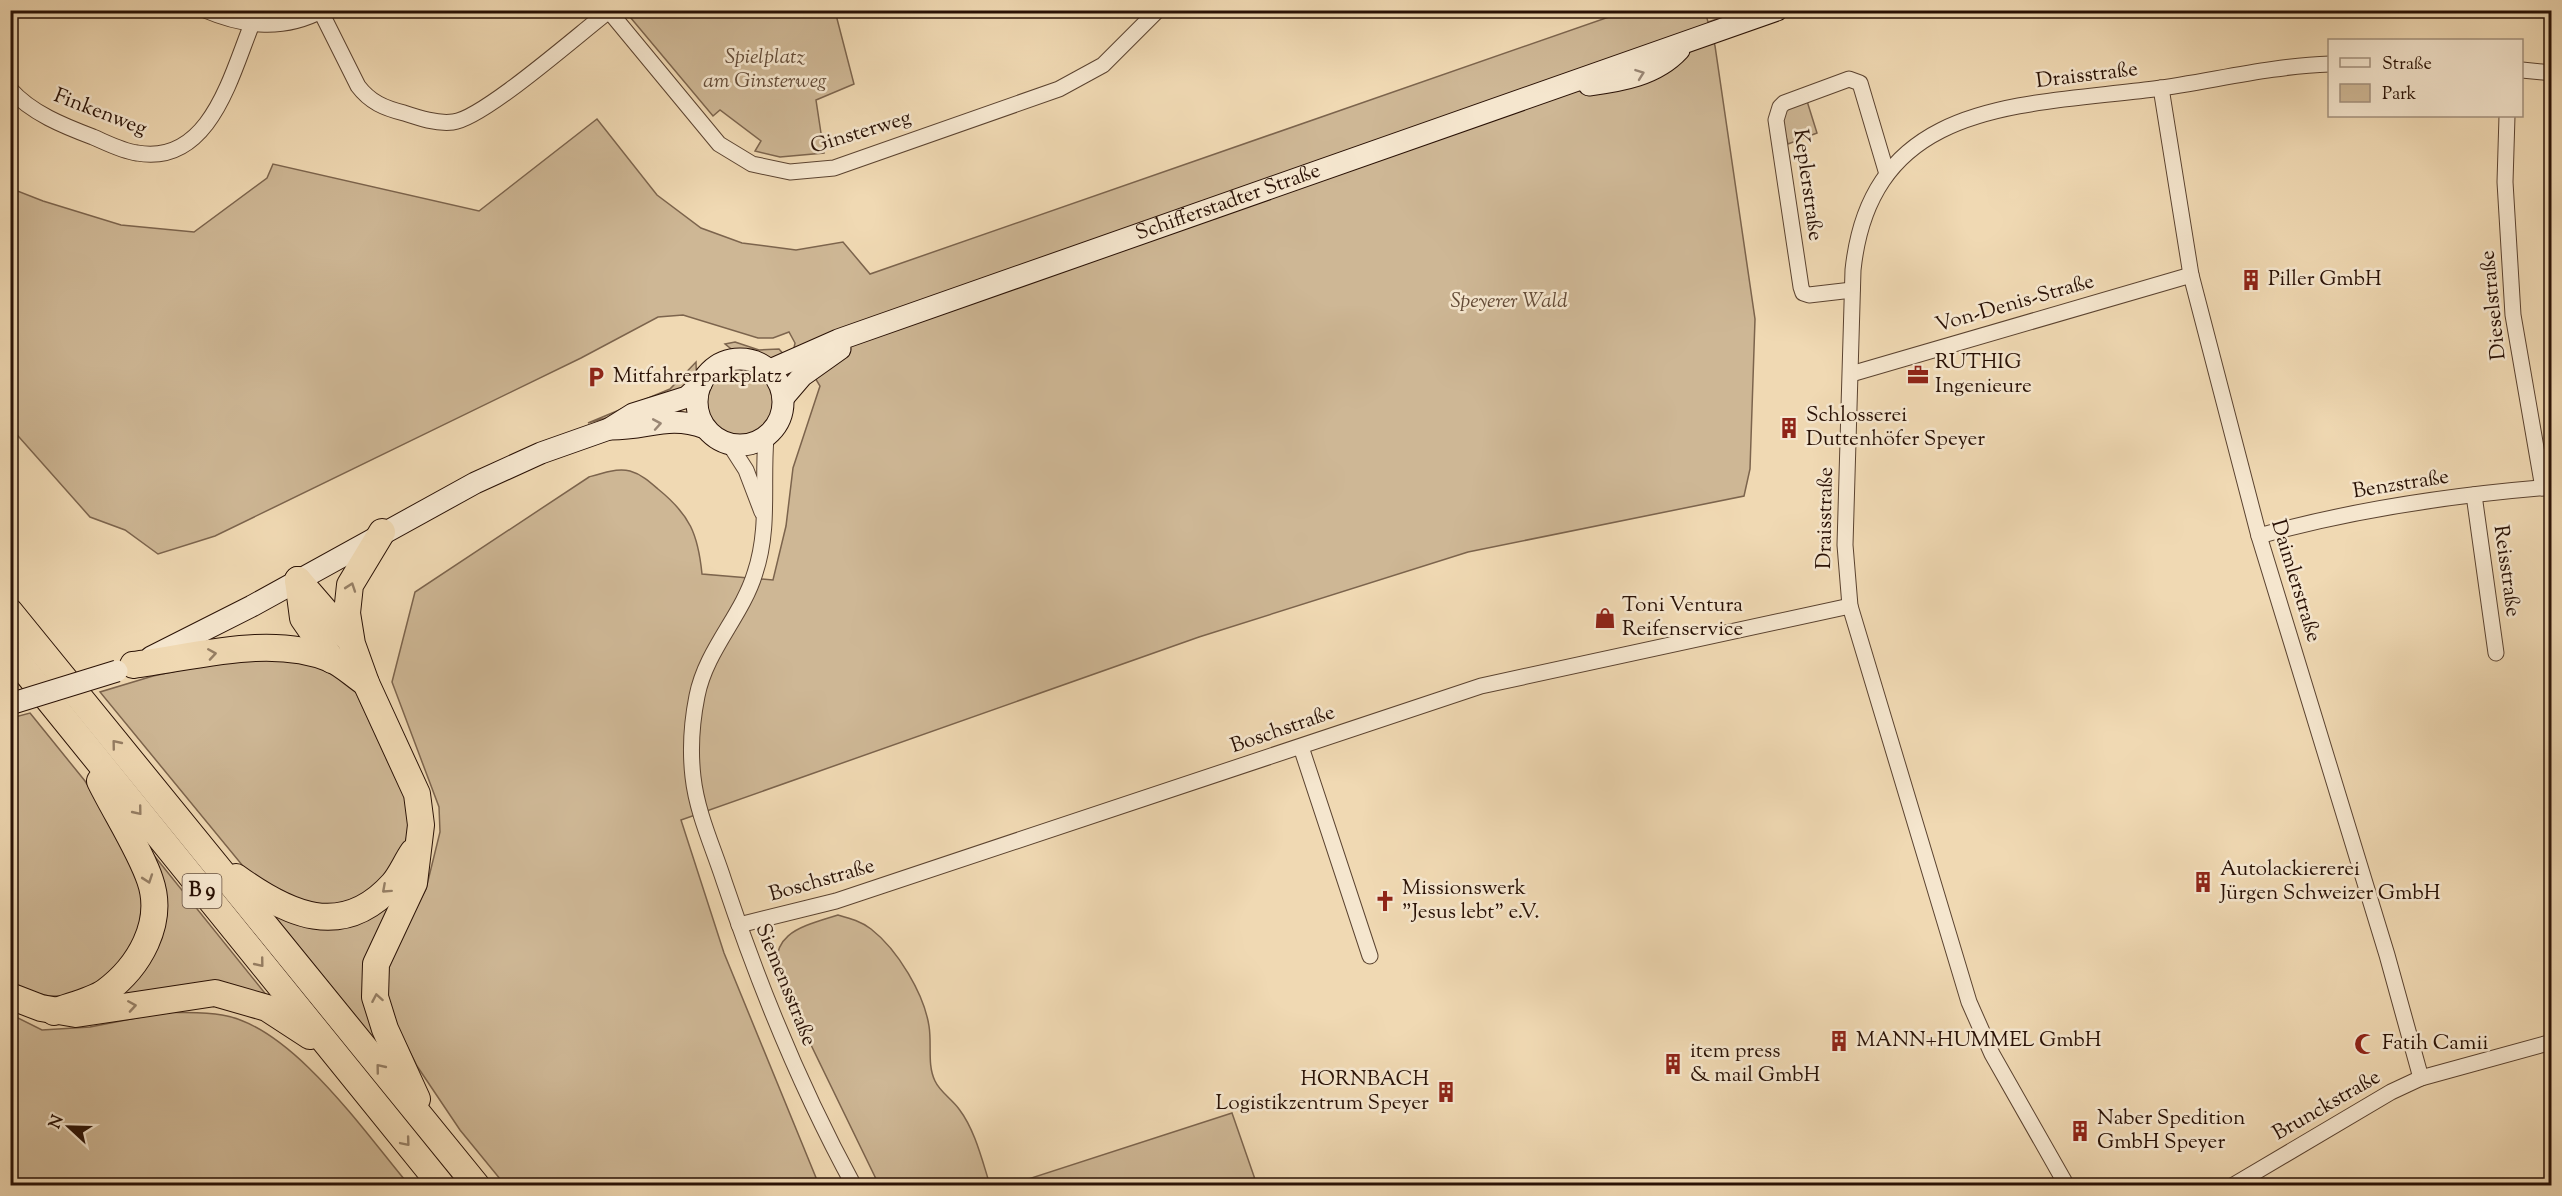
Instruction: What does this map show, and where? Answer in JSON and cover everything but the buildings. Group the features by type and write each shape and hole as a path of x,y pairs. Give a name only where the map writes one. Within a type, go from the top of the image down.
{"highway":[{"path":"382,532 350,585 347,613 352,644 366,683 417,794 421,825 414,883 376,964 375,997 385,1029 430,1130"},
{"path":"298,580 339,625 352,644"},
{"path":"298,580 303,618 332,660"},
{"name":"B 9","path":"10,612 477,1185"},
{"path":"125,668 267,648 285,649 332,660 366,683"},
{"name":"B 9","path":"10,652 442,1185"},
{"path":"54,1012 104,993 135,965 149,937 154,908 151,881 75,733"},
{"path":"208,857 266,899 294,912 317,917 343,915 372,902 394,883 419,841"},
{"path":"10,996 54,1012 76,1014 214,993 267,1008 329,1048"}],"main road":[{"name":"Schifferstadter Straße","path":"770,370 838,340 1562,88 1617,65 1777,10"},
{"name":"Schifferstadter Straße","path":"784,397 802,376 832,353 894,322"},
{"path":"10,704 125,668 182,643 475,483 541,453 609,429 633,414 687,397 701,384 710,371 730,360 751,360 770,370 778,380 784,397 781,418 765,438 742,446 730,445 721,441 705,428 687,421 659,422 634,429 609,429"},
{"path":"701,384 697,407 705,428"}],"street":[{"path":"206,10 252,24 279,25 322,11 358,86 366,97 391,110 437,121 453,122 482,110 609,10"},
{"name":"Ginsterweg","path":"609,10 718,144 752,164 790,172 834,168 1059,89 1087,76 1102,65 1158,10"},
{"name":"Finkenweg","path":"10,89 48,117 81,133 138,154 164,152 189,141 214,116 252,24"},
{"name":"Draisstraße","path":"2067,1185 1992,1054 1969,1002 1850,606 1845,545 1852,290 1859,232 1887,174 1916,145 1938,130 1962,120 2009,107 2161,88 2253,71 2328,64"},
{"path":"2523,70 2552,72"},
{"name":"Keplerstraße","path":"1852,290 1809,295 1803,293 1776,120 1780,107 1784,103 1849,79 1856,80 1860,83 1887,174"},
{"name":"Daimlerstraße","path":"2161,88 2191,275 2259,536 2387,955 2421,1078"},
{"name":"Dieselstraße","path":"2507,117 2505,182 2512,304 2547,487"},
{"name":"Von-Denis-Straße","path":"1851,374 2191,275"},
{"name":"Siemensstraße","path":"765,438 765,520 755,574 741,605 713,652 698,694 692,733 693,777 704,824 739,925 798,1073 854,1185"},
{"path":"730,445 746,470 765,520"},
{"name":"Benzstraße","path":"2259,536 2320,520 2403,503 2547,487"},
{"name":"Reisstraße","path":"2474,495 2496,653"},
{"name":"Boschstraße","path":"739,925 836,901 1500,682 1850,606"},
{"path":"1300,747 1370,956"},
{"name":"Brunckstraße","path":"2232,1185 2391,1092 2421,1078 2552,1042"}],"green space":[{"name":"Spielplatz am Ginsterweg","path":"625,11 835,11 854,84 816,100 824,153 780,157 755,151 761,141 720,110 713,116"},
{"name":"Speyerer Wald","path":"1626,11 1705,11 1708,22 1742,11 1758,11 1710,28 1715,46 1755,319 1750,469 1744,496 1468,552 1199,637 681,820 724,953 819,1185 505,1185 460,1130 417,1066 386,1004 388,962 426,889 440,832 439,807 392,682 415,592 589,477 620,470 642,476 678,508 695,536 702,574 773,580 786,526 793,468 820,386 808,366 793,353 795,343 789,332 773,338 758,338 683,315 658,317 581,358 215,536 158,554 125,530 90,517 11,428 10,188 43,201 121,225 194,232 267,178 273,164 479,211 597,119 657,195 701,228 742,243 796,250 843,242 870,274"},
{"path":"1807,101 1817,133 1788,144 1781,120 1788,108"},
{"path":"735,342 759,350 779,349 786,357 746,355 725,344"},
{"path":"696,362 695,379 683,391 658,403 588,423 670,389"},
{"path":"738,368 751,371 763,378 770,390 773,403 770,416 763,428 751,435 738,438 725,435 713,428 706,416 703,403 706,390 713,378 725,371"},
{"path":"228,660 311,660 354,688 407,802 409,825 404,852 392,874 353,905 302,906 247,871 100,692 153,676"},
{"path":"30,713 85,781 131,855 143,882 141,938 105,982 65,996 49,996 22,990 11,983 11,718"},
{"path":"144,843 272,1002 97,1001 143,961"},
{"path":"397,890 384,926 383,1050 268,908 282,916"},
{"path":"838,915 859,922 881,938 900,960 916,987 929,1026 930,1061 933,1075 937,1085 965,1117 978,1146 990,1185 879,1185 778,977 776,962 778,950 784,941 801,928"},
{"path":"167,1012 222,1015 248,1023 275,1039 300,1060 349,1111 409,1185 11,1185 10,1014 42,1030 90,1027"},
{"path":"1232,1113 1257,1185 1010,1185"}],"place":[{"name":"Piller GmbH","path":"2251,280"},
{"name":"RUTHIG Ingenieure","path":"1918,375"},
{"name":"Mitfahrerparkplatz","path":"596,377"},
{"name":"Schlosserei Duttenhöfer Speyer","path":"1789,428"},
{"name":"Toni Ventura Reifenservice","path":"1605,618"},
{"name":"Autolackiererei Jürgen Schweizer GmbH","path":"2203,882"},
{"name":"Missionswerk \"Jesus lebt\" e.V.","path":"1385,901"},
{"name":"MANN+HUMMEL GmbH","path":"1839,1041"},
{"name":"Fatih Camii","path":"2365,1044"},
{"name":"item press & mail GmbH","path":"1673,1064"},
{"name":"HORNBACH Logistikzentrum Speyer","path":"1446,1092"},
{"name":"Naber Spedition GmbH Speyer","path":"2080,1131"}]}
